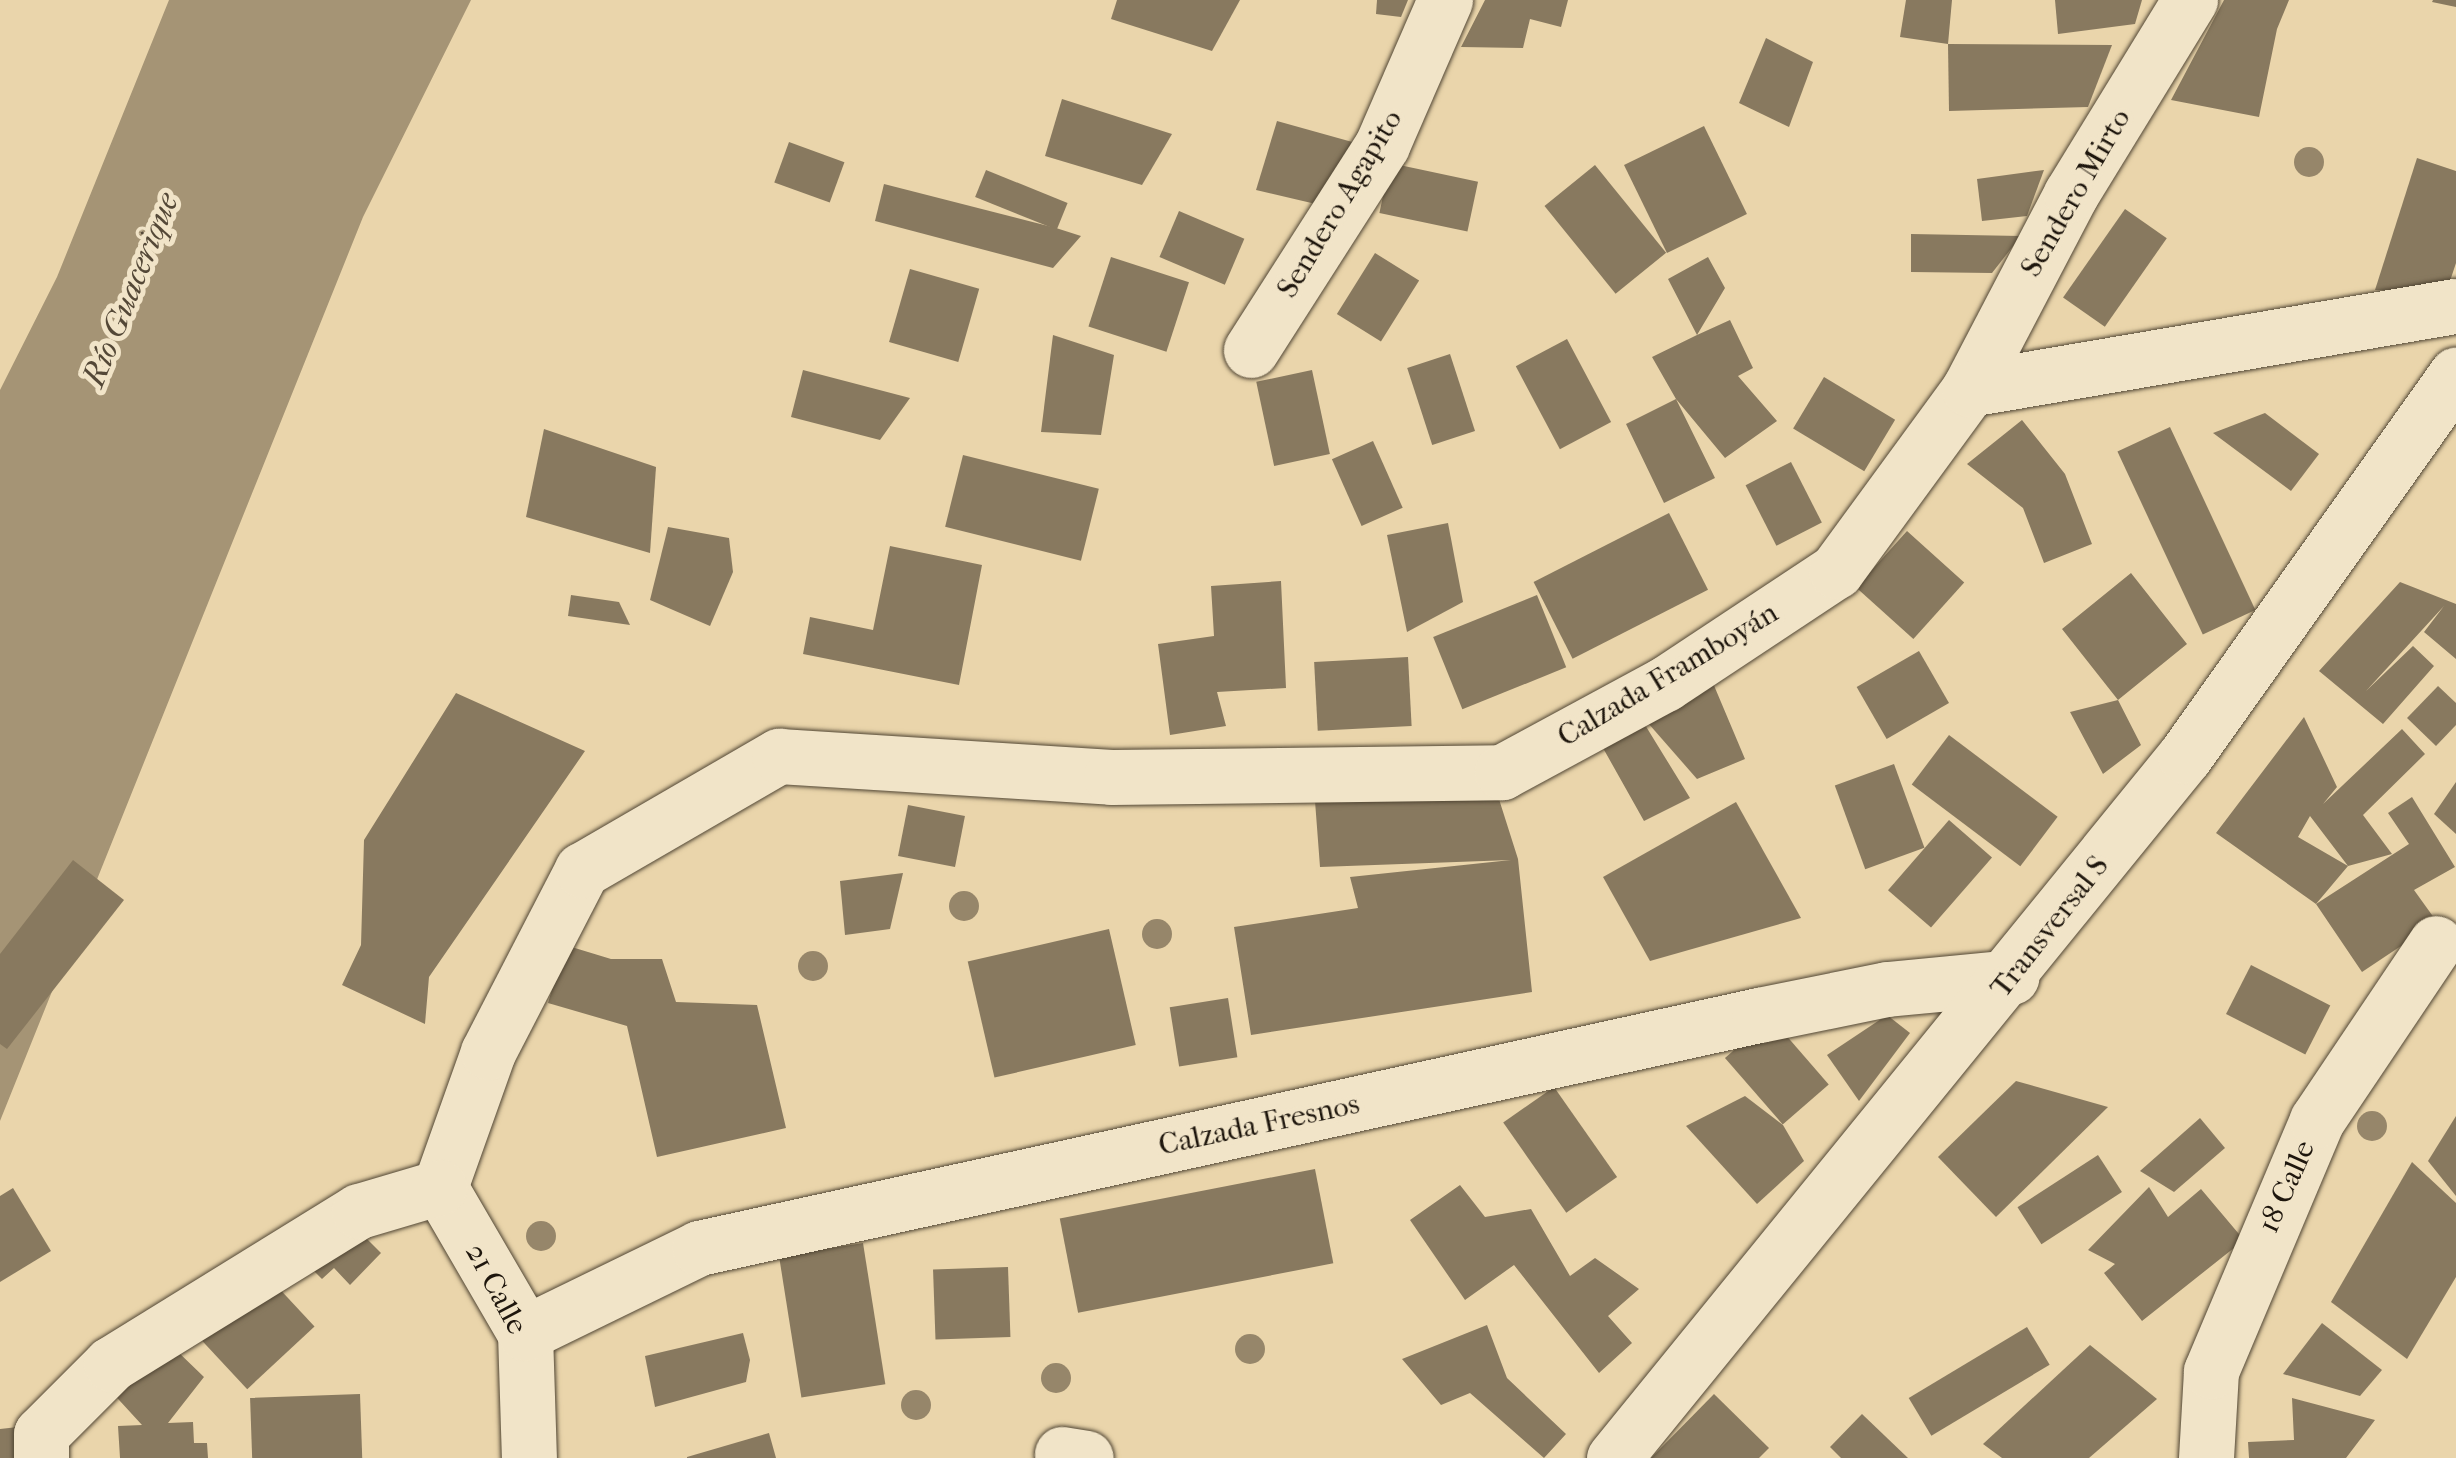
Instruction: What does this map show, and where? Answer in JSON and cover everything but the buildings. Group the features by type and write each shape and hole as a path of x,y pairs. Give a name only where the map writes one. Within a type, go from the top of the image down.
{"street":[{"name":"Sendero Agapito","path":"1251,350 1382,145 1445,0"},
{"name":"Sendero Mirto","path":"1969,389 2071,194 2190,0"},
{"path":"1969,389 2456,306"},
{"name":"Transversal S","path":"1614,1458 2011,977 2278,630 2456,374"},
{"name":"Calzada Framboyán","path":"440,1186 488,1052 582,870 779,756 1111,777 1502,772 1664,684 1836,570 1969,389"},
{"name":"18 Calle","path":"2206,1458 2211,1371 2310,1137 2436,943"},
{"name":"Calzada Fresnos","path":"525,1333 699,1248 1759,1015 1887,989 2011,977"},
{"path":"42,1446 111,1364 359,1211 440,1186"},
{"name":"21 Calle","path":"440,1186 525,1333 530,1458"}],"water":[{"name":"Río Guacerique","path":"169,0 471,0 363,217 0,1121 0,390 57,277"}]}
